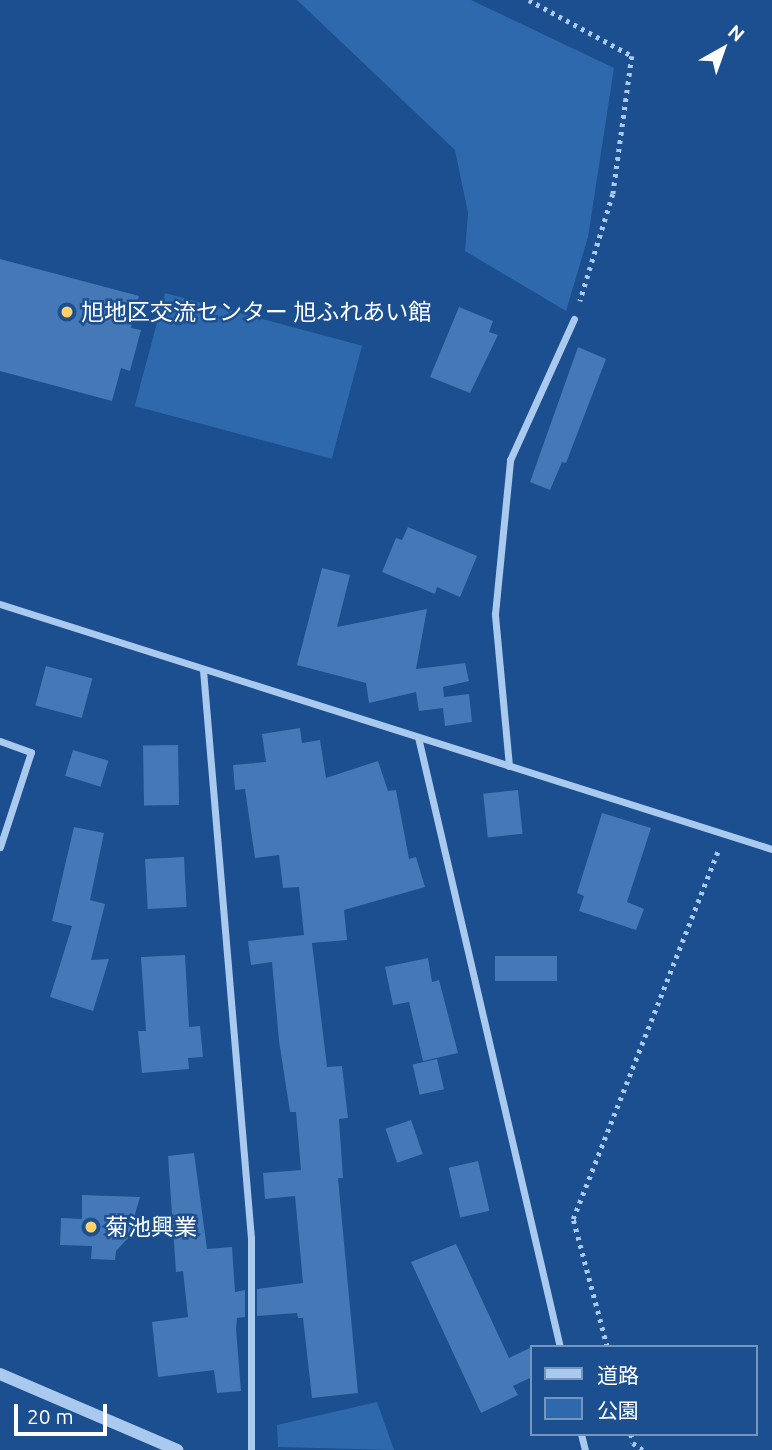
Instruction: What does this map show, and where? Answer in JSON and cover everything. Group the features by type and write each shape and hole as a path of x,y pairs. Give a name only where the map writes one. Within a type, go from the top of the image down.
{"street":[{"path":"509,766 495,614 510,460 575,319"},
{"path":"0,604 772,849"},
{"path":"203,670 251,1238 251,1450"},
{"path":"418,737 560,1345"},
{"path":"0,741 31,752 0,847"},
{"path":"0,1374 177,1450"}],"path":[{"path":"529,0 632,56 613,194 575,319"},
{"path":"606,1345 573,1219 725,832"},
{"path":"631,1436 633,1443 643,1450"}],"green space":[{"path":"297,0 471,0 614,68 588,237 566,311 465,251 468,213 455,150"},
{"path":"165,293 362,346 332,459 135,406"},
{"path":"377,1402 394,1450 278,1447 277,1425"}],"building":[{"name":"旭地区交流センター 旭ふれあい館","path":"0,259 139,296 131,328 141,330 130,371 121,368 112,401 0,371"},
{"path":"459,307 493,321 489,332 498,335 470,393 430,377"},
{"path":"578,347 606,359 566,463 562,462 550,490 530,482"},
{"path":"408,527 477,556 460,597 437,587 435,594 382,572 396,538 402,540"},
{"path":"322,568 350,575 337,627 427,609 416,669 465,663 469,681 443,687 444,697 469,694 472,722 445,726 443,708 419,711 416,692 369,703 366,683 297,665"},
{"path":"46,666 92,678 82,718 35,706"},
{"path":"300,728 302,743 320,740 326,778 378,761 388,791 396,790 409,859 416,857 425,887 344,910 347,940 312,943 327,1067 342,1066 348,1118 339,1119 343,1178 338,1178 358,1393 312,1398 303,1318 298,1318 297,1313 257,1316 257,1289 303,1283 295,1196 265,1199 263,1173 301,1170 296,1112 290,1112 279,1041 272,962 251,965 248,941 304,935 299,887 283,888 279,855 255,858 245,789 235,790 233,765 266,762 262,734"},
{"path":"178,745 179,805 144,806 143,746"},
{"path":"73,750 108,761 100,787 65,776"},
{"path":"518,790 523,834 488,837 483,794"},
{"path":"602,813 651,828 627,902 644,909 636,930 579,911 584,896 577,893"},
{"path":"74,827 104,833 90,900 105,904 91,960 109,959 93,1011 50,997 72,926 52,921"},
{"path":"184,857 187,907 148,909 145,859"},
{"path":"185,955 189,1027 200,1026 203,1057 188,1058 189,1069 142,1073 138,1031 146,1031 141,957"},
{"path":"495,956 557,956 557,981 495,981"},
{"path":"428,958 432,982 439,980 458,1053 423,1061 409,1002 393,1005 385,967"},
{"path":"437,1059 444,1089 420,1095 413,1065"},
{"path":"411,1120 423,1154 397,1163 385,1129"},
{"path":"194,1153 207,1249 232,1247 235,1292 245,1290 245,1317 237,1318 236,1329 241,1391 217,1393 214,1370 158,1377 152,1322 188,1317 183,1271 176,1272 168,1156"},
{"path":"478,1161 489,1211 460,1217 449,1168"},
{"name":"菊池興業","path":"82,1195 140,1197 128,1238 116,1251 115,1260 91,1259 92,1246 60,1245 61,1218 82,1219"},
{"path":"456,1244 509,1358 530,1348 530,1378 513,1386 518,1395 481,1413 411,1262"}],"place":[{"name":"旭地区交流センター 旭ふれあい館","path":"67,312"},
{"name":"菊池興業","path":"91,1227"}]}
